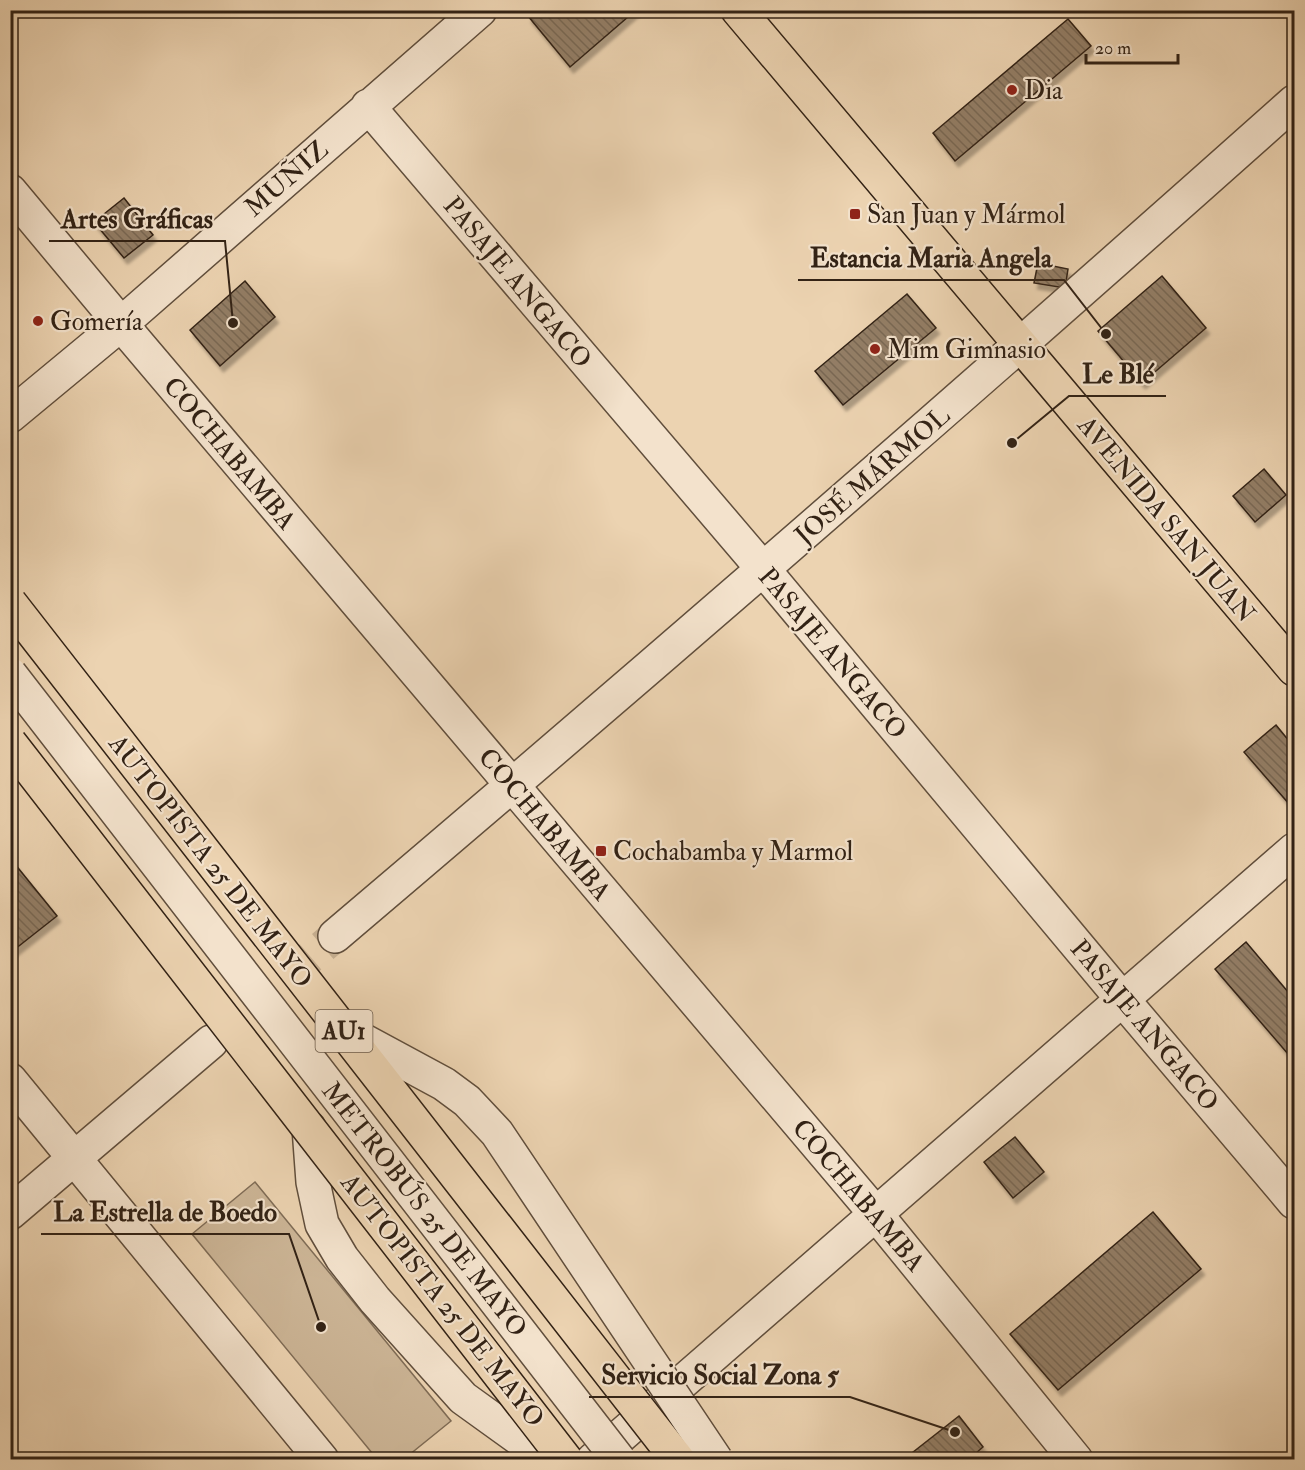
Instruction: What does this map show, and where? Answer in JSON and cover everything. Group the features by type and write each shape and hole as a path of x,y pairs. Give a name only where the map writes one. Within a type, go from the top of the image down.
{"main road":[{"name":"AVENIDA SAN JUAN","path":"738,10 1294,669"},
{"name":"AUTOPISTA 25 DE MAYO","path":"10,603 678,1460"},
{"name":"AUTOPISTA 25 DE MAYO","path":"10,743 566,1460"}],"street":[{"name":"MUÑIZ","path":"10,416 121,324 480,10"},
{"name":"JOSÉ MÁRMOL","path":"335,936 513,786 1021,346 1294,102"},
{"name":"PASAJE ANGACO","path":"368,106 763,569 1294,1202"},
{"name":"COCHABAMBA","path":"10,191 875,1213 1076,1460"},
{"name":"METROBÚS 25 DE MAYO","path":"10,674 619,1460"},
{"path":"593,1460 1294,850"},
{"path":"342,1029 444,1083 467,1101 496,1133 716,1460"},
{"path":"10,1213 211,1041"},
{"path":"10,1080 322,1460"},
{"path":"309,1128 313,1182 322,1224 342,1258 375,1300 463,1398 549,1460"}],"shaded area":[{"path":"255,1182 451,1421 404,1459 377,1459 192,1234"}],"building":[{"path":"535,10 636,10 570,67 528,16"},
{"name":"Dia","path":"1068,19 1091,46 955,161 933,133"},
{"path":"124,198 153,235 124,258 94,222"},
{"path":"1038,263 1068,269 1065,288 1034,283"},
{"path":"1162,276 1206,328 1142,383 1098,331"},
{"path":"245,281 275,317 220,366 190,330"},
{"name":"Mim Gimnasio","path":"907,294 936,328 843,405 815,371"},
{"path":"1264,469 1286,495 1255,522 1233,496"},
{"path":"1276,725 1294,747 1294,799 1289,804 1244,752"},
{"path":"10,858 57,916 10,953"},
{"path":"1246,942 1294,999 1294,1061 1215,969"},
{"path":"1015,1137 1044,1172 1013,1198 984,1162"},
{"path":"1153,1212 1201,1269 1058,1390 1010,1334"},
{"path":"959,1416 983,1447 968,1460 903,1460"}],"tunnel":[{"path":"211,1042 335,936"}],"place":[{"name":"Dia","path":"1012,90"},
{"name":"San Juan y Mármol","path":"855,214"},
{"name":"Gomería","path":"38,321"},
{"name":"Artes Gráficas","path":"233,323"},
{"name":"Estancia Maria Angela","path":"1106,334"},
{"name":"Mim Gimnasio","path":"875,349"},
{"name":"Le Blé","path":"1012,443"},
{"name":"Cochabamba y Marmol","path":"601,851"},
{"name":"La Estrella de Boedo","path":"321,1327"},
{"name":"Servicio Social Zona 5","path":"955,1432"}]}
